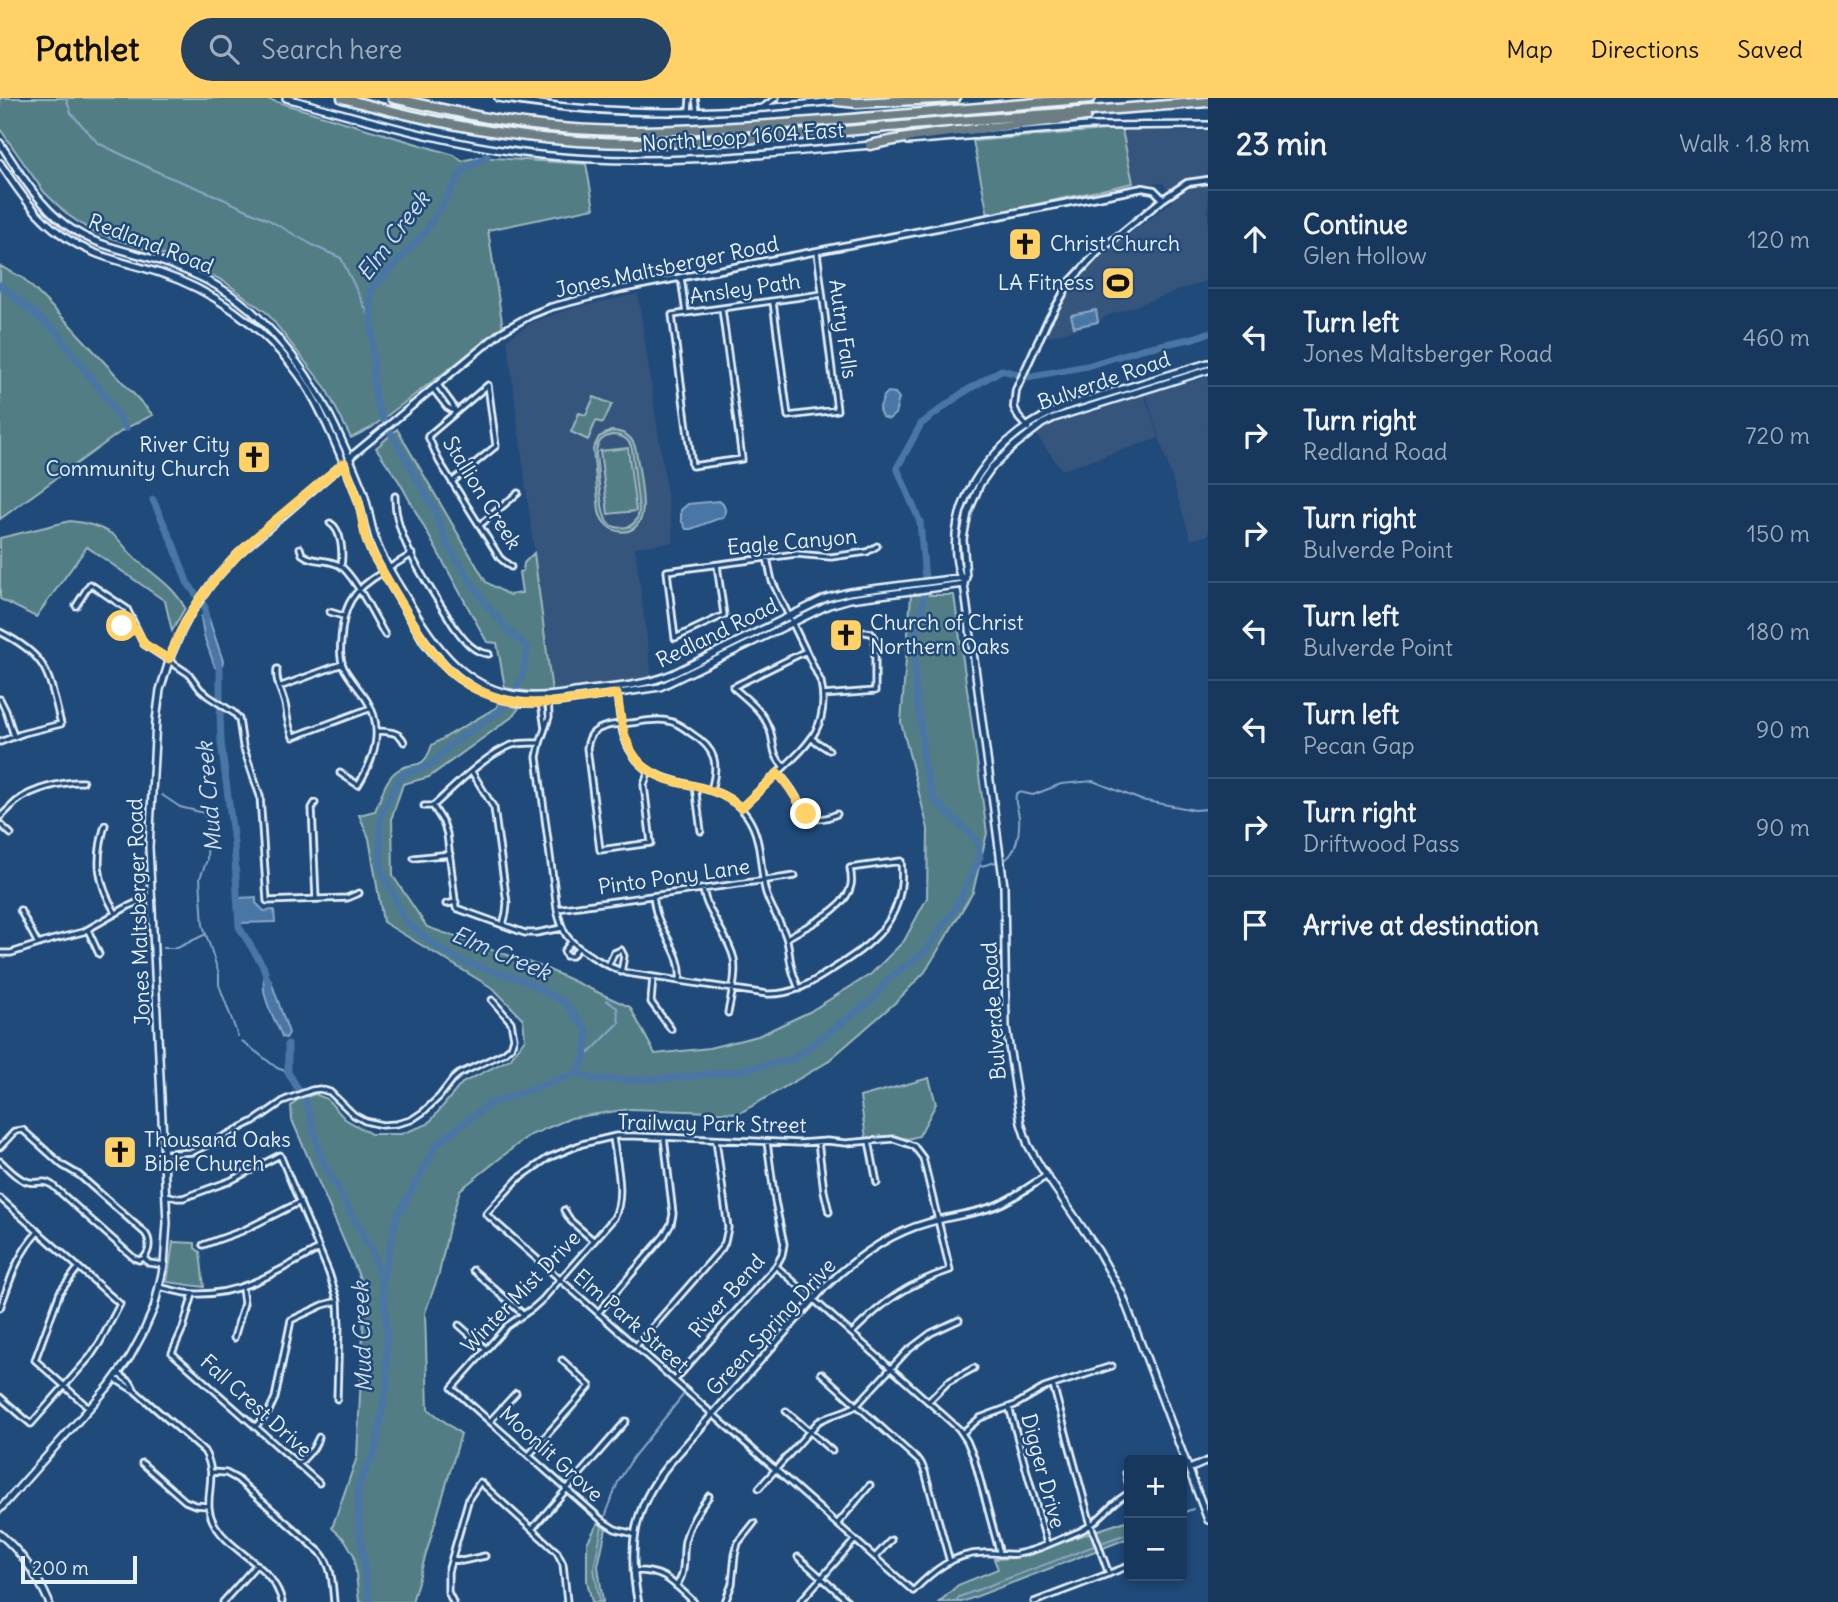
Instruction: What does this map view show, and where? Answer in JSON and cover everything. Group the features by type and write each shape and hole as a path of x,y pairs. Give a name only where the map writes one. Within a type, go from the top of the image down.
{"highway":[{"path":"342,98 433,120 513,134 637,144 759,138 1208,102"},
{"path":"393,98 447,111 525,124 657,131 864,118 1091,98"},
{"path":"834,102 955,98"},
{"path":"870,145 934,133 1052,121 1176,104"}],"main road":[{"name":"North Loop 1604 East","path":"286,98 405,131 445,139 528,153 598,160 682,160 1087,126 1208,125"},
{"name":"North Loop 1604 East","path":"498,98 642,112 761,108 874,98"},
{"name":"Redland Road","path":"0,144 40,201 66,225 93,241 177,267 207,281 248,307 274,333 311,381 327,410 347,461 371,551 438,660 458,678 484,692 523,703 650,685 790,619 827,598 962,577"},
{"name":"Redland Road","path":"0,163 37,214 62,236 88,251 173,278 205,293 241,316 279,351 315,399 366,500 378,548 437,647 462,671 476,680 499,690 544,700"},
{"path":"16,187 26,182"},
{"path":"88,251 93,241"},
{"name":"Bulverde Road","path":"1138,388 1208,363"},
{"name":"Bulverde Road","path":"1208,370 1050,412 1029,429 992,467 977,491 964,530 962,577 1004,886 1005,1014 1014,1089 1024,1134 1046,1175 1117,1283 1208,1520"},
{"name":"Jones Maltsberger Road","path":"0,1509 117,1376 144,1334 154,1308 164,1265 167,1237 166,1195 150,816 156,721 160,690 169,659 191,613 211,584 244,548 347,461"},
{"name":"Redland Road","path":"790,619 842,601 964,584"},
{"path":"1189,1469 1208,1461"},
{"path":"0,1534 30,1568 49,1602"}],"street":[{"path":"689,111 690,98"},
{"path":"695,98 696,111"},
{"path":"761,108 776,98"},
{"path":"822,98 834,102"},
{"path":"1029,429 1014,407 1016,390 1070,282 1087,262 1163,199 1187,183 1208,180"},
{"name":"Jones Maltsberger Road","path":"347,461 501,332 540,312 580,299 1143,188 1154,190 1163,199"},
{"name":"Autry Falls","path":"773,302 788,416 837,410 817,252"},
{"path":"173,278 177,267"},
{"path":"681,278 687,313"},
{"name":"Ansley Path","path":"722,309 742,459 692,466 672,316 822,294"},
{"path":"241,316 248,307"},
{"path":"437,384 456,412"},
{"path":"452,482 496,446 488,386 456,412"},
{"path":"432,388 447,407 456,412"},
{"name":"Stallion Creek","path":"456,412 428,436 434,453 452,482 500,558 510,567"},
{"path":"480,525 519,493"},
{"path":"395,496 398,528 453,625 478,652 489,654"},
{"path":"330,523 336,526 338,531 341,566"},
{"name":"Eagle Canyon","path":"717,565 724,615 675,638 667,571 800,554 831,557 867,552 877,546"},
{"path":"300,548 302,554 312,560 333,562 341,566 385,635"},
{"path":"371,551 378,548"},
{"path":"340,773 358,785 374,755 377,731 371,708 342,664 340,652 343,616 358,589 412,554"},
{"path":"741,808 802,751 812,739 821,719 823,695 816,670 772,581 767,558"},
{"path":"76,606 90,584 122,605 144,644 189,674 200,689 239,719 243,746 260,796 267,901 348,898 359,893"},
{"path":"330,612 343,616"},
{"path":"132,619 123,624 121,629 126,632 136,629"},
{"path":"0,632 28,648 42,663 61,724 0,742"},
{"path":"823,695 875,691 875,638 871,633 865,632"},
{"path":"431,651 437,647"},
{"path":"785,767 775,755 769,728 758,709 733,687 806,650"},
{"path":"279,687 342,664"},
{"path":"277,669 276,681 293,737 371,708"},
{"path":"458,678 462,671"},
{"path":"617,690 621,724 628,746 649,770 665,779 712,790 725,796 741,808 752,824 767,896 787,938 799,989"},
{"path":"0,699 14,736"},
{"path":"544,700 545,728 537,757 557,909 562,928 571,942 621,972 773,995 799,989 855,956 884,928 900,896 901,861 850,868 851,885 844,900 787,938"},
{"path":"649,770 644,785 651,843 600,850 587,743 598,729 621,724 671,721 705,742 712,752 715,762 712,790"},
{"path":"377,731 396,733 402,736 404,741"},
{"path":"812,739 829,750"},
{"path":"424,806 433,806 487,760 508,747 540,743"},
{"path":"472,772 494,808 507,903 503,925"},
{"path":"532,773 539,772"},
{"path":"778,773 806,814 823,820 837,814"},
{"path":"0,817 31,793 70,782 83,782"},
{"path":"695,786 701,831"},
{"path":"315,803 312,808 316,899"},
{"path":"433,806 445,827 456,905"},
{"path":"0,824 11,834"},
{"path":"105,825 99,852 99,872 106,896 115,912"},
{"path":"414,859 450,854"},
{"name":"Pinto Pony Lane","path":"557,909 795,876"},
{"path":"703,889 733,957 735,970 728,1013"},
{"path":"653,896 657,916 678,959 680,981"},
{"path":"0,953 8,954 88,930 115,912 140,901 152,900"},
{"path":"446,904 456,905 529,933 562,928"},
{"path":"20,910 38,944"},
{"path":"88,930 99,954"},
{"path":"571,942 565,948 566,956 572,956 578,947"},
{"path":"608,965 614,953 621,950 624,956 621,972"},
{"path":"653,977 651,1002 671,1029"},
{"path":"164,1154 193,1152 256,1120 285,1100 312,1090 330,1092 354,1115 365,1121 382,1125 411,1120 439,1097 459,1074 511,1047 514,1038 511,1022 492,1000"},
{"path":"0,1147 15,1131 23,1130 145,1233 149,1239 146,1256 139,1260 129,1254 52,1185 42,1181 24,1181 0,1161"},
{"name":"Trailway Park Street","path":"486,1214 518,1179 548,1158 582,1144 613,1137 635,1136 799,1143 897,1140 908,1143 917,1150 925,1164 938,1220"},
{"name":"Winter Mist Drive","path":"452,1388 507,1326 543,1299 614,1218 620,1194 613,1137"},
{"path":"598,1313 664,1236 671,1224 673,1210 664,1137"},
{"path":"636,1346 725,1242 728,1225 716,1140"},
{"path":"869,1141 877,1183"},
{"name":"River Bend","path":"675,1380 776,1266 782,1255 784,1244 767,1142"},
{"path":"818,1142 824,1191 830,1212"},
{"path":"180,1146 180,1153"},
{"path":"164,1147 203,1147"},
{"path":"166,1195 183,1198 217,1186 280,1155 338,1301 337,1399"},
{"name":"Green Spring Drive","path":"638,1602 633,1571 634,1535 639,1513 651,1488 668,1465 814,1300 842,1271 884,1241 938,1220 995,1206 1046,1175"},
{"path":"0,1198 120,1304 86,1363 31,1424 0,1397"},
{"path":"203,1245 242,1231 300,1202"},
{"path":"564,1210 571,1221 594,1241"},
{"name":"Elm Park Street","path":"486,1214 913,1591 929,1575 950,1562"},
{"path":"852,1333 901,1291 927,1277 950,1270 938,1220"},
{"path":"0,1308 18,1259 38,1232"},
{"path":"159,1287 193,1294 223,1292 262,1279 319,1249"},
{"path":"144,1258 149,1263 164,1265"},
{"path":"776,1266 962,1433 974,1458 1000,1554"},
{"path":"78,1268 60,1292 35,1360 89,1408"},
{"path":"473,1270 523,1314"},
{"path":"234,1338 245,1299 242,1287"},
{"name":"Fall Crest Drive","path":"193,1294 172,1353 319,1483"},
{"path":"255,1426 268,1413 275,1398 291,1320 338,1301"},
{"path":"759,1488 824,1417 857,1405 918,1341 959,1320"},
{"path":"459,1325 486,1349"},
{"path":"528,1455 590,1386 562,1360"},
{"path":"962,1433 980,1418 1009,1407 1040,1390 1112,1366"},
{"path":"929,1401 948,1382 974,1368"},
{"path":"821,1373 921,1463 950,1562 972,1553 1022,1553 1047,1544 1091,1525 1124,1496"},
{"path":"117,1376 127,1388 135,1391 201,1448 212,1472 208,1506 210,1516 218,1529 273,1580 282,1602"},
{"path":"1053,1385 1091,1525 1109,1574"},
{"name":"Moonlit Grove","path":"452,1388 604,1522 634,1535"},
{"path":"490,1421 516,1393"},
{"name":"Digger Drive","path":"1009,1407 1047,1544"},
{"path":"786,1411 832,1451"},
{"path":"532,1528 626,1421"},
{"path":"298,1465 313,1449 319,1437"},
{"path":"142,1463 185,1501 208,1506"},
{"path":"212,1472 237,1479 320,1552 331,1569 334,1602"},
{"path":"453,1602 447,1586 448,1572 469,1498 480,1482 554,1548 564,1568 567,1602"},
{"path":"837,1524 870,1485"},
{"path":"676,1586 683,1572 688,1531 709,1496"},
{"path":"725,1602 734,1574 736,1547 754,1523"},
{"path":"800,1602 855,1539"},
{"path":"875,1557 891,1540"},
{"path":"452,1559 462,1561 485,1556"},
{"path":"798,1557 849,1602"},
{"path":"223,1602 257,1564"},
{"path":"1034,1602 1124,1568"},
{"path":"633,1571 649,1571 664,1576 694,1602"}],"shaded area":[{"path":"1122,130 1208,131 1208,280 1104,317 1098,324 1046,337 1065,298 1091,264 1173,201 1163,183 1133,183"},
{"path":"638,294 674,542 635,547 652,678 552,692 507,339 533,322 573,308"},
{"path":"1096,310 1098,322 1074,327 1071,315"},
{"path":"1208,377 1208,535 1191,540 1146,394"},
{"path":"888,392 895,393 899,398 895,414 889,419 882,417 879,410"},
{"path":"1144,393 1159,438 1062,470 1034,432 1060,417"},
{"path":"719,501 725,508 723,517 686,529 681,520 681,510 688,504"},
{"path":"207,613 223,661 221,669 215,667 204,636 201,617"},
{"path":"256,897 256,903 264,911 274,910 275,922 241,923 239,898"},
{"path":"268,978 289,1033 286,1038 282,1037 266,1000 264,979"}],"green space":[{"path":"0,98 264,98 454,155 462,161 478,157 586,164 594,208 488,230 503,328 371,428 351,438 325,387 267,313 225,282 189,263 93,232 68,215 44,192 0,129"},
{"path":"1122,130 1133,183 988,215 973,141"},
{"path":"0,266 23,278 153,415 126,428 0,519"},
{"path":"594,397 612,404 603,423 596,421 588,440 571,432 579,413 586,415"},
{"path":"397,429 486,582 509,595 522,593 519,572 523,571 524,563 534,553 552,692 505,688 497,643 487,642 400,483 376,448"},
{"path":"611,431 620,432 635,445 643,509 639,523 627,531 620,532 607,526 599,512 593,449 599,437","holes":["616,435 623,437 631,446 639,511 634,523 624,528 611,525 605,516 596,455 602,439"]},
{"path":"628,448 636,511 608,514 600,451"},
{"path":"70,521 92,525 112,534 175,593 185,608 172,631 165,601 87,547 36,617 0,599 0,538"},
{"path":"911,595 954,595 987,833 973,892 925,972 897,1001 826,1063 740,1113 630,1109 571,1118 528,1136 460,1190 439,1274 425,1313 428,1409 461,1434 412,1602 359,1602 354,1555 345,1540 332,1528 357,1457 365,1290 292,1120 291,1106 297,1100 315,1094 327,1099 345,1119 371,1134 401,1134 428,1124 462,1083 510,1059 525,1039 523,1019 494,989 383,922 369,838 359,815 375,811 387,783 394,774 404,767 425,760 432,745 497,707 498,702 519,708 512,717 429,777 403,784 392,817 393,876 427,927 545,968 630,1007 655,1054 709,1048 758,1036 809,1012 871,974 904,941 927,898 928,829 901,722"},
{"path":"929,1078 936,1104 919,1136 908,1139 890,1136 866,1138 860,1097"},
{"path":"173,1242 195,1243 195,1248 200,1252 204,1287 167,1282"},
{"path":"1124,1522 1124,1540 962,1602 939,1602 958,1585 998,1569 994,1559 1013,1558"},
{"path":"598,1523 606,1529 598,1566 603,1602 592,1602 587,1581 587,1543"}],"waterway":[{"path":"66,98 71,113 98,143 164,175 267,219 341,258 371,320"},
{"name":"Elm Creek","path":"487,156 463,171 425,232 370,291 375,398 384,421 435,510 446,542 484,602 528,648 517,687"},
{"name":"Mud Creek","path":"0,285 58,333 126,428"},
{"path":"1027,377 1087,366 1208,333"},
{"path":"925,579 920,522 897,468 921,424 961,394 1001,370 1018,374"},
{"name":"Mud Creek","path":"153,500 187,582 205,607 206,623"},
{"path":"923,744 915,683 915,638 925,592"},
{"name":"Mud Creek","path":"217,661 220,669 220,698"},
{"name":"Elm Creek","path":"382,1283 396,1219 437,1144 489,1104 577,1073 585,1057 588,1032 565,1003 526,981 461,961 440,949 406,922 381,869 380,824 383,810 398,781 404,774 432,764 450,745 507,706"},
{"name":"Mud Creek","path":"220,711 221,742 234,843 239,927 263,966 269,985"},
{"path":"577,1073 595,1079 674,1078 738,1071 793,1059 872,1000 889,978 925,952 956,907 980,857 977,840 934,800 923,761 923,747"},
{"path":"1005,860 1015,847 1018,835 1016,794 1019,792 1033,795 1061,784 1093,781 1141,800 1195,810 1208,809"},
{"path":"162,795 180,807 204,813 208,825 207,860 200,878 203,925 219,974 219,985 238,1036"},
{"path":"974,868 996,862"},
{"path":"163,948 177,948 206,934"},
{"path":"585,1057 619,1023 617,1008 606,1000"},
{"path":"242,1041 277,1068 288,1072"},
{"name":"Mud Creek","path":"288,1044 288,1072 307,1104 321,1158 373,1253 382,1283 386,1313 387,1385 375,1452 358,1485 359,1527 369,1602"},
{"path":"605,1517 618,1482 634,1456 684,1394"},
{"path":"1187,1511 1193,1509"},
{"path":"600,1602 594,1569 602,1526"},
{"path":"1101,1543 1124,1535"},
{"path":"955,1602 959,1597 1094,1546"}],"place":[{"name":"Christ Church","path":"1025,244"},
{"name":"LA Fitness","path":"1118,283"},
{"name":"River City Community Church","path":"254,457"},
{"name":"Church of Christ Northern Oaks","path":"846,635"},
{"name":"Thousand Oaks Bible Church","path":"120,1152"}],"route":[{"path":"122,626 121,629 126,632 136,629 144,644 169,659 191,613 221,571 244,548 344,463 359,503 366,540 371,551 424,642 438,660 458,678 493,696 523,703 617,694 628,746 637,758 658,776 719,793 741,808 778,773 806,814"}]}
